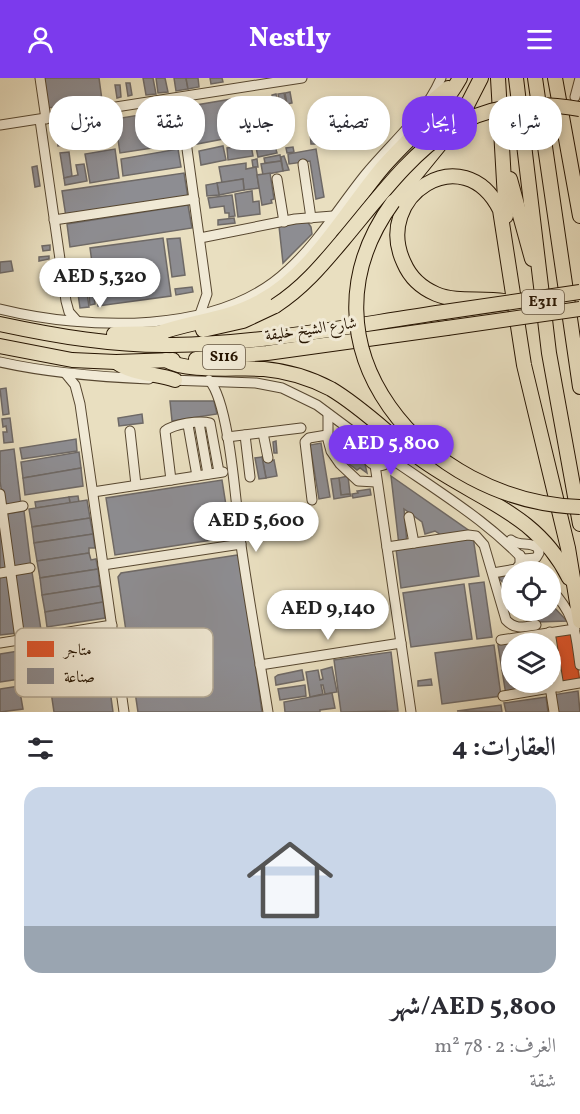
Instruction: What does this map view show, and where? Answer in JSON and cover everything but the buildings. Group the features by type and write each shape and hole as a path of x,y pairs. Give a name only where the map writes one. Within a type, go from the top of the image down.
{"highway":[{"path":"438,96 459,78"},
{"path":"156,334 228,315 260,302 285,285 311,259 383,166 441,107 459,78"},
{"path":"481,78 459,121 393,202 366,249 359,275 356,302 357,329 361,349 378,393 394,415 412,435 457,470 508,493 552,504 580,507"},
{"path":"498,78 499,96"},
{"name":"E311","path":"516,78 549,353 580,524"},
{"name":"E311","path":"536,78 580,387"},
{"path":"555,78 580,216"},
{"path":"82,339 105,334 156,334 208,330 226,327 259,315 275,306 310,279 403,167 440,135 472,118 507,107 578,103"},
{"path":"502,150 510,272"},
{"path":"505,150 519,218 541,287"},
{"path":"509,303 486,299 447,298 424,287 406,269 401,257 397,232 401,214 411,197 430,181 440,177 461,177 480,185 489,192 500,210 524,365 568,548 578,625"},
{"name":"S116","path":"509,303 580,292"},
{"name":"شارع الشيخ خليفة","path":"0,324 82,339 160,345 219,343 509,303"},
{"name":"شارع الشيخ خليفة","path":"0,346 51,357 116,362 237,356 580,309"},
{"path":"166,360 179,366 286,372 331,389 427,463 531,527 562,563 575,593"},
{"path":"116,362 133,372 156,374 175,380"}],"street":[{"path":"40,78 54,220 66,301 69,312 77,321"},
{"path":"192,96 302,78"},
{"path":"433,96 441,78"},
{"path":"578,103 580,78"},
{"path":"0,125 135,105"},
{"path":"0,309 51,319 145,322 200,314 259,292 297,261 402,133"},
{"path":"187,150 207,294 200,314"},
{"path":"303,164 313,218 323,230"},
{"path":"277,179 284,222"},
{"path":"54,220 194,199"},
{"path":"200,238 284,222 333,216"},
{"path":"207,294 221,308"},
{"path":"51,319 66,301"},
{"path":"0,362 35,370 96,377 256,383 282,388 306,399 360,436 367,448 367,458 375,465 411,712"},
{"path":"64,373 75,385 80,404 112,628"},
{"path":"80,404 83,387 96,377"},
{"path":"209,381 220,398 227,437 241,544 268,712"},
{"path":"220,398 232,382"},
{"path":"328,414 327,435 331,451 349,474 363,483 376,482"},
{"path":"171,480 165,431 168,428 208,422 211,425 219,472"},
{"path":"199,423 202,475"},
{"path":"188,425 202,475"},
{"path":"227,437 301,428"},
{"path":"130,431 136,485"},
{"path":"248,453 267,455 263,433"},
{"path":"245,435 250,477"},
{"path":"312,500 305,444 309,438 327,435"},
{"path":"367,448 373,441 384,441 390,447 390,458 384,464 375,465"},
{"path":"390,458 494,530 516,543 533,544 538,548 539,553 536,558 522,557"},
{"path":"93,492 232,470"},
{"path":"0,494 19,628"},
{"path":"1,510 22,506"},
{"path":"409,517 414,543"},
{"path":"494,530 525,561"},
{"path":"387,547 468,535 476,536 483,542 506,620 517,628 536,625"},
{"path":"103,565 241,544"},
{"path":"493,573 516,569 522,557"},
{"path":"0,573 30,568"},
{"path":"561,601 578,625 580,665"},
{"path":"92,628 112,625"},
{"path":"544,633 578,625"},
{"path":"0,643 15,640"},
{"path":"260,665 401,643"},
{"path":"561,689 580,685"},
{"path":"504,699 538,693"},
{"path":"554,712 555,693"},
{"path":"122,697 124,712"}]}
